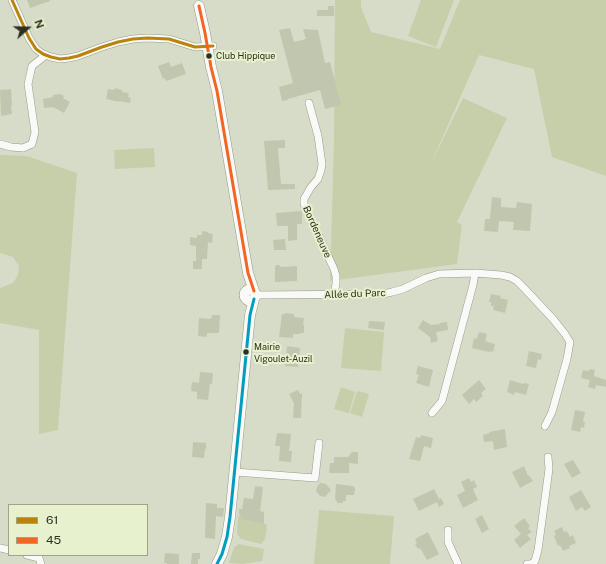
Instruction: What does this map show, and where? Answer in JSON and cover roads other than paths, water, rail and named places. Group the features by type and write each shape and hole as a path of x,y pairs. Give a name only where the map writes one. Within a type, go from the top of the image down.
{"street":[{"path":"12,0 29,38 36,49 46,56 60,59 69,58 118,42 147,38 169,39 196,47 210,46"},
{"path":"198,3 205,18 210,46 216,67 217,91 251,295 230,517 227,537 222,554 217,564"},
{"path":"0,144 23,148 32,144 35,132 28,84 32,66 46,56"},
{"name":"Bordeneuve","path":"308,102 318,136 322,164 318,179 304,199 304,204 334,269 336,276 334,294"},
{"path":"432,413 442,401 475,273"},
{"name":"Allée du Parc","path":"251,295 383,294 402,289 439,274 475,273 510,277 517,281 553,319 570,342 567,359 552,412 545,426"},
{"path":"235,472 315,478 319,443"},
{"path":"527,564 531,564 535,561 538,550 549,469 548,457"},
{"path":"448,530 448,542 458,564"},
{"path":"31,556 39,558 41,564"}],"place":[{"name":"Club Hippique","path":"209,56"},
{"name":"Mairie Vigoulet-Auzil","path":"246,352"}]}
